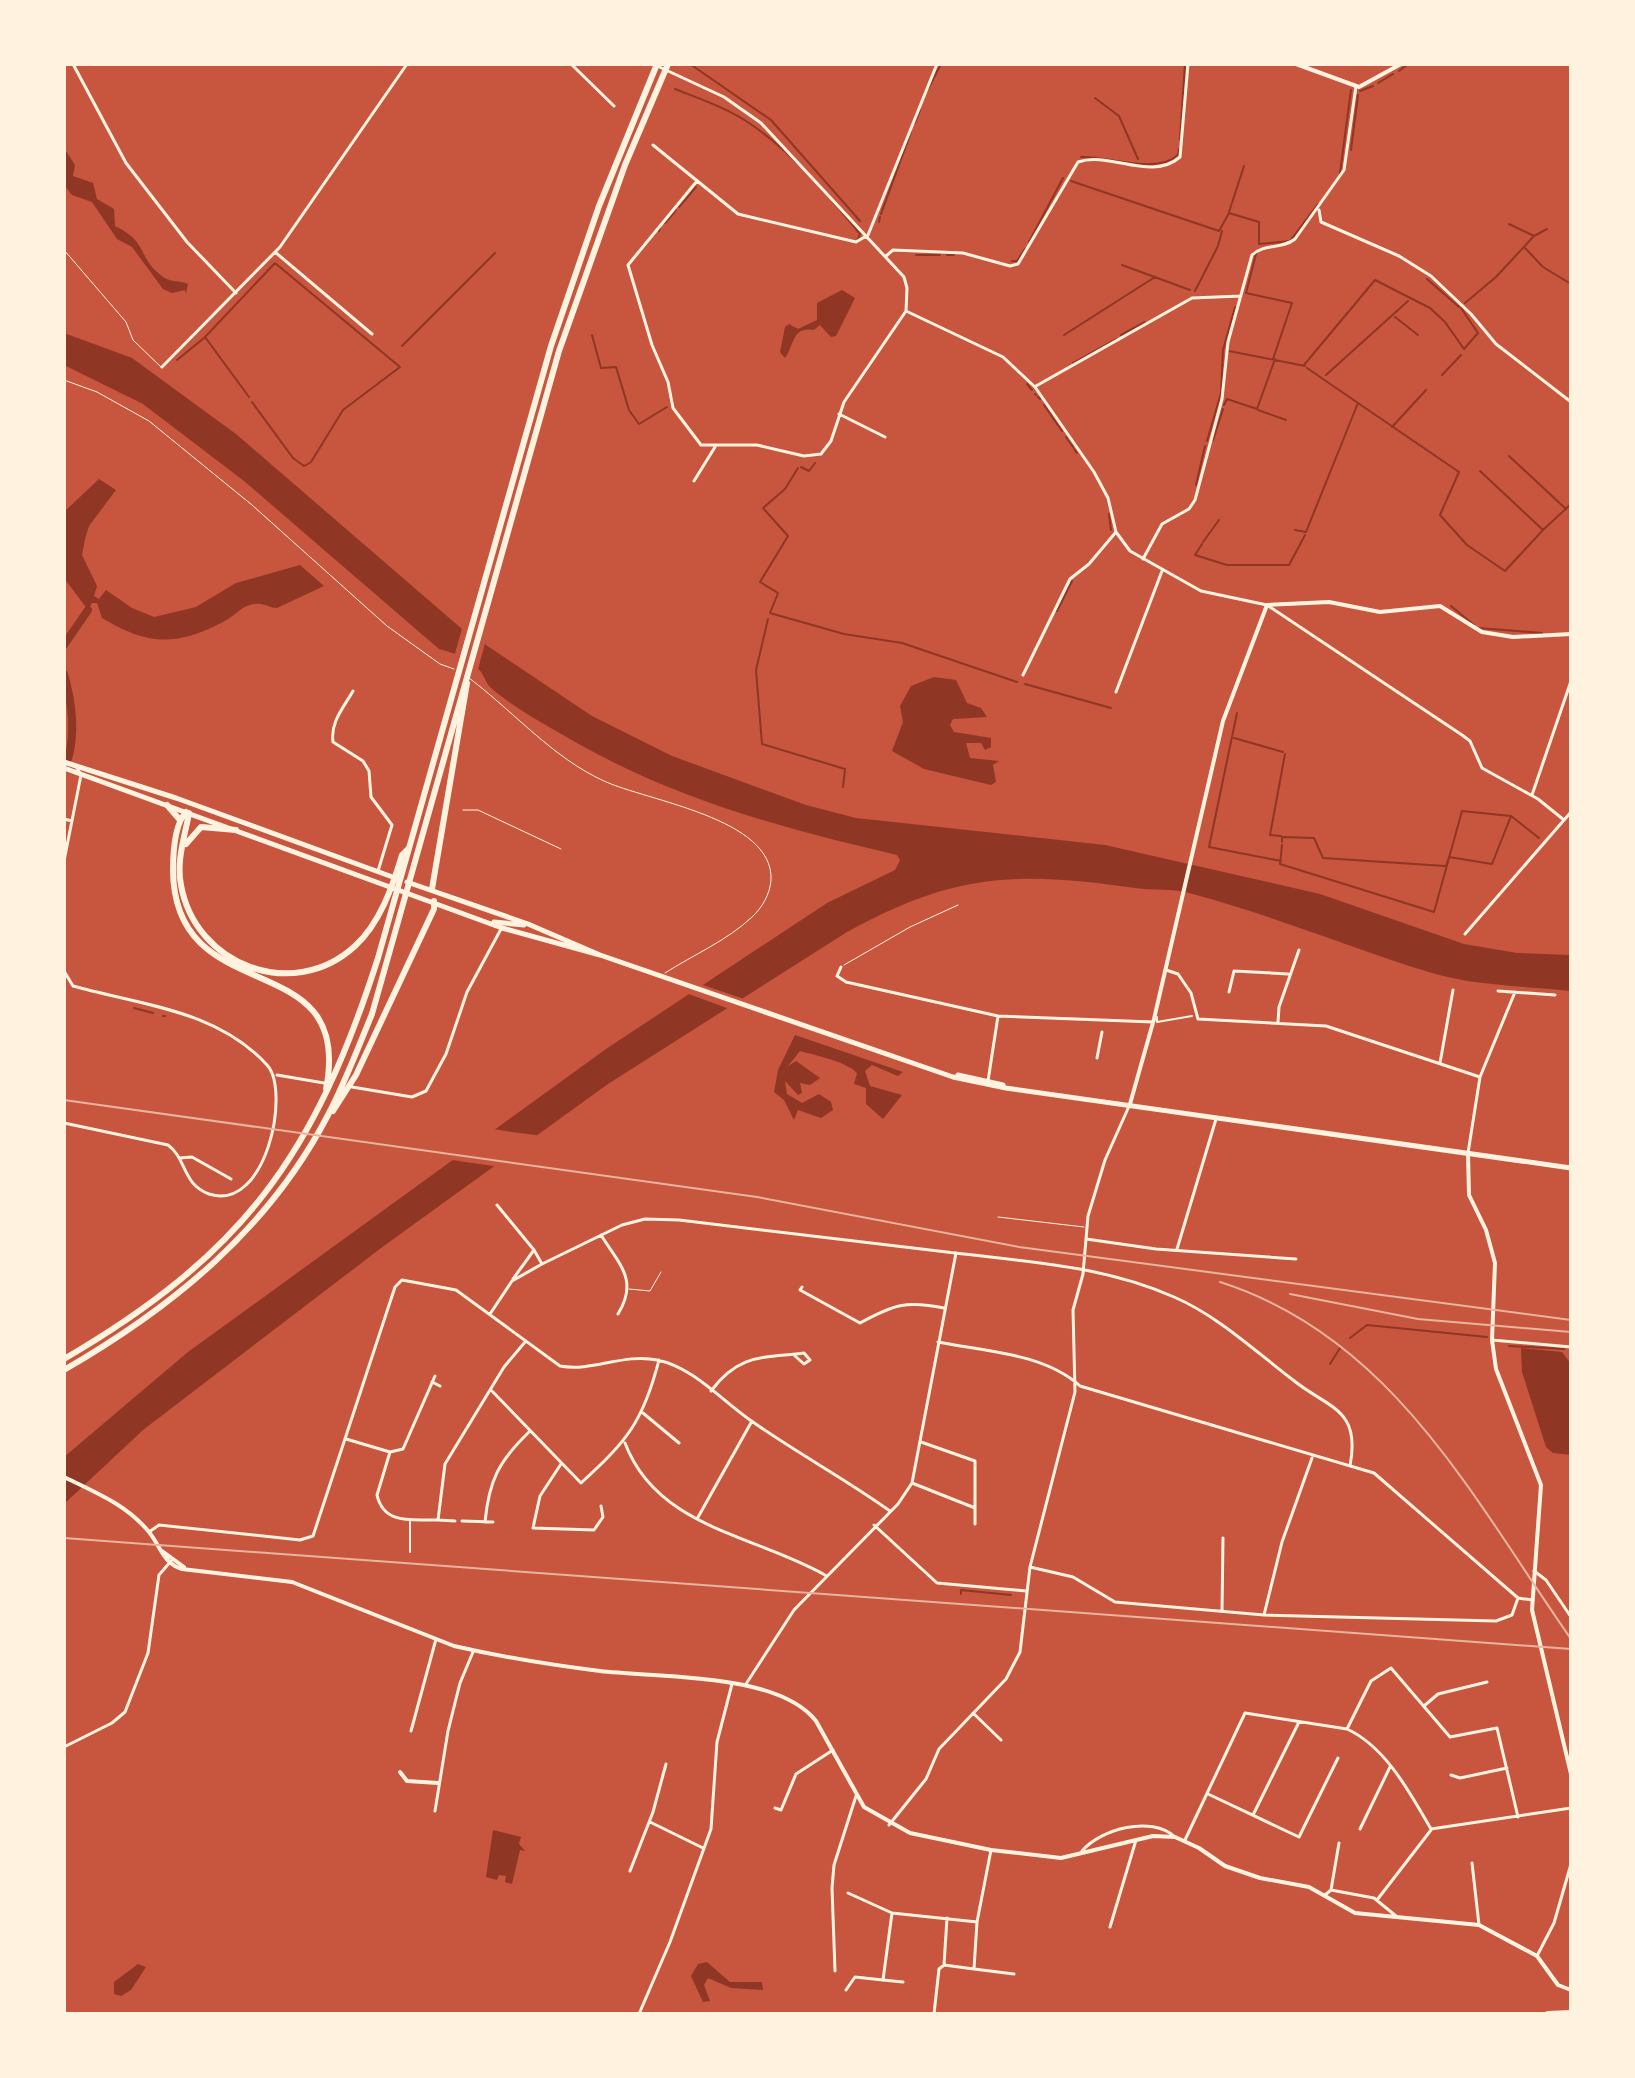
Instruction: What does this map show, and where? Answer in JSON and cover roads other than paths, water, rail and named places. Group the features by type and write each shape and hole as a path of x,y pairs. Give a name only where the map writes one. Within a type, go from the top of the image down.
{"highway":[{"path":"64,1359 142,1310 194,1270 238,1227 292,1156 326,1097 359,1017 388,924 478,596 568,293 655,64"},
{"path":"423,888 432,886 465,680 559,351 590,259 668,64"},
{"path":"64,1370 129,1331 197,1280 257,1219 303,1158 328,1116 372,1014 464,690"},
{"path":"167,805 180,820"},
{"path":"188,812 181,854 181,886 197,927 220,951 259,971 303,973 336,961 366,935 377,919 405,854"},
{"path":"188,812 180,820 173,879 182,912 191,929 226,963 288,990 315,1010 331,1046 335,1070"},
{"path":"181,854 190,837 201,827 236,830"},
{"path":"328,1116 339,1105 356,1075 434,909 434,901"},
{"path":"1548,2014 1571,2013"}],"main road":[{"path":"64,765 176,798 423,888"},
{"path":"64,765 81,774 467,913 600,955 891,1058 950,1075 1011,1088 1571,1168"},
{"path":"176,798 188,812"},
{"path":"188,812 206,810"},
{"path":"352,871 417,891 423,888"},
{"path":"434,901 432,886 600,955"},
{"path":"502,925 528,924"},
{"path":"502,925 546,932"},
{"path":"950,1075 1011,1088"}],"street":[{"path":"73,64 126,163 187,242 236,293"},
{"path":"162,367 275,252 407,64"},
{"path":"571,64 614,106"},
{"path":"655,64 735,104 772,132 868,235 906,283 906,311 839,414 831,441 821,454 804,456 757,445 701,445 673,408 668,382 652,345 628,265 697,181"},
{"path":"653,145 726,207 748,218 852,242 868,235 937,64"},
{"path":"886,256 893,250 962,253 1010,266 1018,264 1078,162 1088,159 1145,167 1168,164 1180,157 1188,64"},
{"path":"1296,64 1356,86 1401,64"},
{"path":"1143,559 1162,524 1189,509 1195,500 1222,399 1228,342 1254,252 1290,243 1319,210 1344,170 1356,86"},
{"path":"1319,210 1321,222 1399,256 1431,276 1471,314 1496,344 1571,402"},
{"path":"275,252 372,334"},
{"path":"1035,387 1192,298 1241,296"},
{"path":"906,311 1003,357 1035,387 1103,488 1116,532 1130,551 1162,571 1219,597 1267,605 1330,602 1380,612 1440,606 1482,632 1513,637 1571,634"},
{"path":"839,414 885,437"},
{"path":"694,481 715,447"},
{"path":"1023,675 1070,579 1089,564 1116,532"},
{"path":"1116,692 1162,571"},
{"path":"1267,605 1462,735 1470,741 1482,768 1531,795 1564,820"},
{"path":"889,1825 926,1779 939,1749 1006,1679 1014,1664 1022,1637 1030,1567 1075,1381 1073,1310 1083,1267 1087,1227 1105,1160 1130,1104 1153,1022 1223,721 1267,605"},
{"path":"1531,795 1571,681"},
{"path":"353,691 333,726 333,742 363,761 369,771 371,797 392,825 378,872"},
{"path":"64,861 81,774 77,767"},
{"path":"81,774 89,771"},
{"path":"1465,934 1571,812"},
{"path":"64,819 72,821"},
{"path":"300,853 303,844"},
{"path":"64,971 73,986 161,1007 219,1028 249,1047 275,1075 404,1096 426,1091 446,1054 467,992 502,925 499,913"},
{"path":"1278,1022 1288,974 1299,950"},
{"path":"841,967 837,976 846,982 998,1016 1153,1022"},
{"path":"1165,970 1179,975 1195,999 1198,1019 1278,1022 1346,1031 1480,1077"},
{"path":"1229,992 1234,971 1288,974"},
{"path":"1440,1063 1453,990"},
{"path":"1498,991 1555,995"},
{"path":"1515,992 1480,1077 1468,1153 1469,1195 1486,1230 1495,1263 1492,1340 1501,1388 1541,1485 1532,1600 1571,1774"},
{"path":"988,1081 998,1016"},
{"path":"1157,1017 1157,1022 1192,1016"},
{"path":"1097,1058 1102,1032"},
{"path":"64,1123 157,1140 172,1148 180,1158 184,1175 198,1189 217,1196 233,1194 254,1178 265,1159 275,1098 275,1075"},
{"path":"1177,1249 1217,1116"},
{"path":"180,1158 192,1157 231,1179"},
{"path":"497,1205 542,1264"},
{"path":"512,1281 601,1235 645,1219 679,1220 1083,1267 1176,1297 1215,1320 1296,1383 1341,1411 1347,1421 1352,1447 1350,1466"},
{"path":"601,1235 627,1277 629,1289 618,1314"},
{"path":"1086,1239 1296,1259"},
{"path":"490,1314 534,1250"},
{"path":"745,1685 794,1610 890,1511 912,1483 956,1253"},
{"path":"149,1532 159,1525 308,1539 317,1528 399,1281 453,1289 551,1362 566,1367 629,1357 659,1360 683,1370 752,1421 826,1466 890,1511"},
{"path":"802,1287 800,1290 860,1323 884,1309 914,1302 944,1308"},
{"path":"1492,1340 1569,1347"},
{"path":"438,1520 443,1468 504,1367 525,1342"},
{"path":"938,1342 1019,1357 1075,1381 1313,1457 1374,1473 1518,1598 1532,1600"},
{"path":"711,1391 726,1371 737,1364 778,1354 795,1356"},
{"path":"492,1391 581,1483 625,1443 643,1413 659,1360"},
{"path":"346,1439 390,1452 403,1449 435,1376"},
{"path":"432,1382 440,1386"},
{"path":"643,1413 679,1443"},
{"path":"697,1519 752,1421"},
{"path":"485,1522 491,1482 507,1453 529,1432"},
{"path":"921,1442 975,1461 975,1524"},
{"path":"625,1443 655,1492 697,1519 801,1561 826,1575"},
{"path":"390,1452 378,1500 389,1514 410,1522 455,1521"},
{"path":"1264,1615 1282,1542 1313,1457"},
{"path":"561,1464 540,1496 533,1528 594,1530 603,1517 601,1506"},
{"path":"64,1477 129,1512 149,1532 170,1561 187,1569 292,1582 436,1639 474,1650 598,1670 745,1685 779,1695 806,1708 864,1807 889,1825 931,1839 1061,1858 1136,1840 1175,1837"},
{"path":"912,1483 975,1508"},
{"path":"462,1521 493,1522"},
{"path":"410,1522 410,1552"},
{"path":"874,1525 937,1583 1026,1591"},
{"path":"1222,1611 1223,1538"},
{"path":"64,1747 112,1723 125,1712 148,1653 159,1575 170,1561"},
{"path":"1030,1567 1073,1577 1115,1602 1264,1615 1496,1621 1512,1615 1518,1598"},
{"path":"1534,1571 1546,1580 1571,1617"},
{"path":"411,1731 436,1639"},
{"path":"435,1811 438,1783 460,1683 474,1650"},
{"path":"1347,1729 1371,1681 1387,1668 1393,1670 1450,1737 1497,1728 1518,1817"},
{"path":"1424,1706 1438,1694 1487,1682"},
{"path":"639,2014 670,1942 714,1817 717,1742 732,1684"},
{"path":"973,1713 1001,1740"},
{"path":"1185,1840 1245,1713 1347,1729 1372,1743 1431,1829"},
{"path":"1253,1815 1299,1722"},
{"path":"775,1808 781,1810 796,1774 833,1750"},
{"path":"1208,1794 1299,1837 1338,1758"},
{"path":"630,1871 650,1822 666,1764"},
{"path":"1360,1829 1391,1767"},
{"path":"1451,1775 1460,1778 1507,1768"},
{"path":"400,1772 407,1781 438,1783"},
{"path":"835,1971 832,1884 856,1796"},
{"path":"1377,1900 1431,1829 1571,1808"},
{"path":"650,1822 703,1848"},
{"path":"1081,1854 1083,1848 1133,1825 1158,1828 1185,1840 1225,1866 1260,1878 1309,1887 1355,1913 1479,1925 1537,1956 1562,1989 1571,1990"},
{"path":"1110,1927 1136,1840"},
{"path":"1325,1895 1331,1890 1339,1843"},
{"path":"974,1969 977,1922 991,1850"},
{"path":"1472,1863 1479,1925"},
{"path":"1537,1956 1554,1923 1571,1864"},
{"path":"1331,1890 1377,1900 1399,1918"},
{"path":"848,1893 892,1913 977,1922"},
{"path":"883,1980 892,1913"},
{"path":"944,1965 947,1918"},
{"path":"934,2014 939,1969 944,1965 1014,1974"},
{"path":"846,1990 855,1977 903,1982"}],"lane":[{"path":"64,250 126,322 133,340 162,367"},
{"path":"64,380 97,392 149,421 252,505 387,626 440,664 467,676 580,768 630,792 720,821 759,846 769,862 771,877 760,908 743,925 659,976"},
{"path":"463,810 478,810 561,849"},
{"path":"841,967 900,932 958,905"},
{"path":"998,1217 1087,1227"},
{"path":"629,1289 650,1291 661,1272"}],"waterway":[{"path":"690,64 771,120 860,221"},
{"path":"928,89 941,64"},
{"path":"1180,139 1185,64"},
{"path":"1399,71 1408,64"},
{"path":"1378,83 1393,74"},
{"path":"1360,91 1373,86"},
{"path":"675,89 732,113 765,134 822,189 860,234 858,239"},
{"path":"1340,173 1351,90"},
{"path":"1351,150 1358,95"},
{"path":"1095,98 1119,116 1138,159"},
{"path":"915,123 920,110"},
{"path":"881,214 911,132"},
{"path":"1081,157 1157,164 1178,155 1179,149"},
{"path":"1229,212 1244,166"},
{"path":"1029,242 1063,178"},
{"path":"1071,181 1219,231 1229,213 1259,222 1259,244 1290,241 1318,204"},
{"path":"679,207 696,187"},
{"path":"665,223 676,210"},
{"path":"879,222 880,217"},
{"path":"1509,224 1534,236 1547,229"},
{"path":"1195,291 1218,246 1222,231"},
{"path":"1465,303 1496,277 1534,236"},
{"path":"1525,248 1543,267 1571,284"},
{"path":"1012,261 1017,261 1025,249"},
{"path":"402,346 495,253"},
{"path":"1256,254 1246,293 1292,303 1273,359"},
{"path":"916,255 940,255"},
{"path":"947,255 954,255"},
{"path":"249,397 205,337 275,263 400,367 343,410 311,462 304,466 293,458 252,402"},
{"path":"1122,265 1190,290"},
{"path":"1064,335 1155,277"},
{"path":"1427,279 1459,307"},
{"path":"1304,365 1375,280 1430,308 1445,322 1464,349 1478,333 1461,308"},
{"path":"1326,375 1408,301"},
{"path":"1207,441 1221,393 1223,350 1235,307"},
{"path":"1395,317 1418,335"},
{"path":"1121,335 1145,322"},
{"path":"592,335 601,368 616,367 629,410 639,424 667,407"},
{"path":"177,360 204,338"},
{"path":"1073,363 1116,339"},
{"path":"1229,351 1305,366"},
{"path":"1442,375 1461,355"},
{"path":"1224,405 1227,399 1257,409 1275,359"},
{"path":"1295,530 1306,532 1358,403 1307,368"},
{"path":"1027,384 1032,390"},
{"path":"1392,427 1426,390"},
{"path":"1358,403 1459,472 1440,515 1467,545 1505,571 1543,530 1480,471"},
{"path":"1044,405 1062,431"},
{"path":"1213,440 1223,409"},
{"path":"1258,410 1286,420"},
{"path":"1066,437 1073,447"},
{"path":"1196,485 1205,446"},
{"path":"1074,449 1077,453"},
{"path":"1509,456 1566,509"},
{"path":"801,467 809,471 815,463"},
{"path":"770,613 778,593 760,582 788,536 763,508 785,489 798,468"},
{"path":"1543,530 1571,504"},
{"path":"1109,514 1111,530"},
{"path":"1203,542 1219,520"},
{"path":"1228,565 1289,565 1305,535"},
{"path":"1202,544 1195,555 1227,565"},
{"path":"1057,611 1072,581"},
{"path":"1451,606 1474,625"},
{"path":"64,645 88,610"},
{"path":"770,613 844,634 902,643 1017,682"},
{"path":"768,619 756,670 762,744 845,769 843,787"},
{"path":"1479,628 1542,633"},
{"path":"64,674 72,716 68,759"},
{"path":"1025,684 1111,708"},
{"path":"1237,713 1209,847 1281,861"},
{"path":"1234,738 1283,752"},
{"path":"1281,836 1270,835 1285,754"},
{"path":"1282,845 1280,864 1434,912 1462,811 1511,816 1492,864 1449,857 1446,866"},
{"path":"1511,816 1539,838"},
{"path":"1282,842 1282,837 1314,838 1323,858 1445,866"},
{"path":"134,1008 153,1013"},
{"path":"1350,1338 1367,1325 1487,1337"},
{"path":"1571,1342 1571,1351"},
{"path":"1509,1346 1564,1349"},
{"path":"1330,1364 1340,1348"},
{"path":"961,1594 961,1590 1011,1595"}],"railway":[{"path":"64,1100 757,1197 1019,1247 1571,1320"},
{"path":"1220,1282 1281,1307 1334,1341 1382,1382 1463,1479 1571,1639"},
{"path":"1290,1294 1418,1319 1571,1332"},
{"path":"64,1538 1571,1649"}]}
